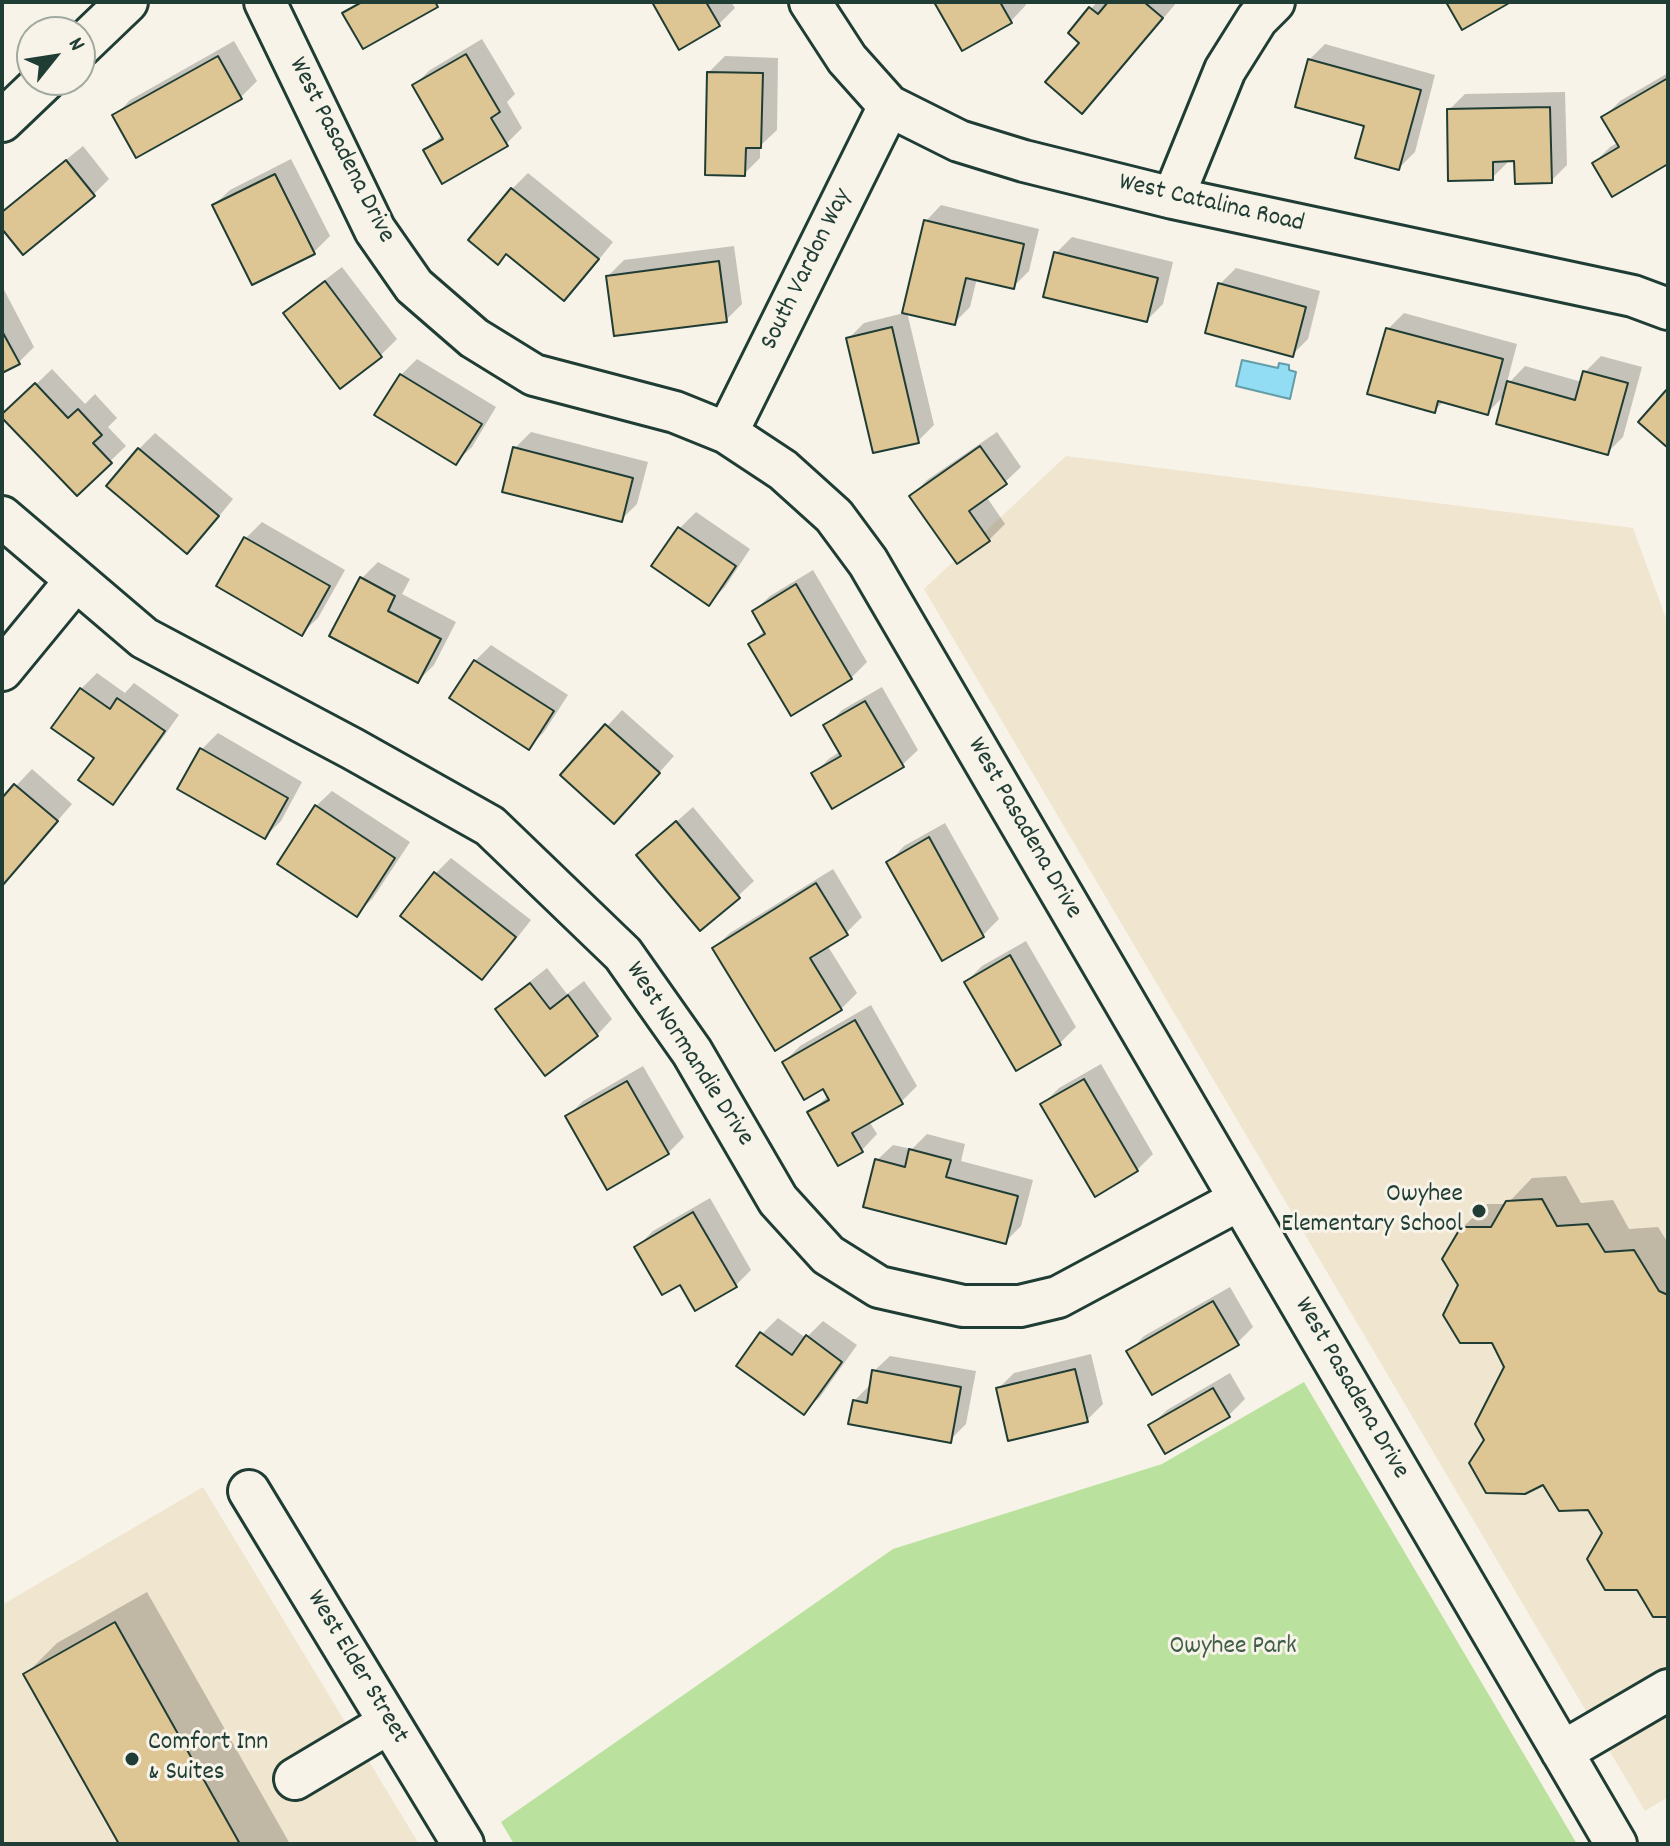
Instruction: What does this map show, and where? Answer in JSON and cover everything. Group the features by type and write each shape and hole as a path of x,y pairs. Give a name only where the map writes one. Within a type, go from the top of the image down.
{"street":[{"path":"96,32 127,2"},
{"name":"West Pasadena Drive","path":"265,2 375,230 414,286 474,338 534,375 675,412 727,433 783,470 834,516 868,562 1616,1844"},
{"name":"West Catalina Road","path":"810,2 847,59 889,106 959,141 1024,161 1173,198 1651,303"},
{"path":"1173,198 1225,70 1257,19 1274,2"},
{"path":"2,121 28,96"},
{"name":"South Vardon Way","path":"727,433 889,106"},
{"path":"1651,303 1668,276"},
{"name":"West Normandie Drive","path":"2,517 144,638 490,826 623,954 692,1052 778,1200 828,1255 879,1287 963,1306 1020,1306 1058,1297 1239,1200"},
{"path":"2,670 76,580"},
{"name":"West Elder Street","path":"249,1491 463,1844"},
{"path":"1562,1752 1668,1690"},
{"path":"295,1779 389,1723"}],"shaded area":[{"name":"Owyhee Elementary School","path":"1066,456 1633,528 1668,624 1668,1797 1645,1811 924,589"},
{"path":"203,1487 419,1844 2,1844 2,1605"}],"green space":[{"name":"Owyhee Park","path":"1304,1382 1577,1844 514,1844 501,1822 893,1549 1162,1464"}],"water":[{"path":"1242,360 1278,368 1279,363 1289,365 1289,370 1296,372 1290,399 1236,386"}],"building":[{"path":"362,2 435,2 438,7 363,49 342,13"},
{"path":"652,2 706,2 720,26 679,50"},
{"path":"934,2 1000,2 1012,23 962,51"},
{"path":"1108,2 1144,2 1163,18 1082,114 1045,82 1079,43 1068,33 1089,7 1098,14"},
{"path":"1446,2 1511,2 1462,30"},
{"path":"466,54 500,112 491,118 508,146 442,184 423,150 443,139 412,85"},
{"path":"218,56 242,99 136,158 112,115"},
{"path":"1308,59 1421,90 1399,170 1355,158 1364,126 1295,107"},
{"path":"707,72 763,73 761,148 746,148 745,176 705,175"},
{"path":"1668,78 1668,164 1612,197 1592,163 1619,147 1601,117"},
{"path":"1550,107 1552,183 1515,184 1514,161 1493,162 1493,180 1448,181 1447,109"},
{"path":"66,160 95,196 23,255 2,229 2,212"},
{"path":"275,174 315,254 252,285 212,205"},
{"path":"511,188 599,259 564,301 506,254 498,265 468,240"},
{"path":"924,220 1024,244 1014,289 966,278 955,325 902,313"},
{"path":"1054,252 1158,278 1147,322 1043,297"},
{"path":"719,261 727,322 614,336 606,276"},
{"path":"325,281 382,357 340,389 283,313"},
{"path":"1218,283 1306,307 1293,357 1205,333"},
{"path":"892,327 919,443 873,453 846,338"},
{"path":"1386,328 1503,359 1488,415 1438,401 1435,413 1367,394"},
{"path":"2,331 20,364 2,373"},
{"path":"1583,371 1628,383 1608,455 1496,424 1507,381 1575,400"},
{"path":"400,374 482,424 456,465 374,415"},
{"path":"35,383 68,418 78,409 102,435 93,443 112,463 77,496 2,418 2,414"},
{"path":"1668,388 1668,448 1638,422"},
{"path":"980,446 1007,484 969,511 990,541 957,564 909,496"},
{"path":"513,447 633,478 622,522 502,492"},
{"path":"138,448 219,516 187,554 106,486"},
{"path":"678,527 736,566 709,606 651,566"},
{"path":"244,537 330,586 302,636 216,586"},
{"path":"360,577 395,596 388,611 441,639 418,683 329,636"},
{"path":"796,584 852,679 791,716 748,644 765,634 752,611"},
{"path":"474,660 554,711 529,750 449,698"},
{"path":"80,688 110,709 117,698 165,731 113,805 78,780 94,758 51,728"},
{"path":"865,701 904,767 832,809 811,773 841,756 823,725"},
{"path":"605,724 660,773 614,824 560,775"},
{"path":"200,748 288,798 265,839 177,789"},
{"path":"14,784 58,821 2,886 2,798"},
{"path":"315,805 395,858 357,917 277,864"},
{"path":"676,821 740,898 700,931 636,855"},
{"path":"929,837 984,937 942,961 886,862"},
{"path":"434,872 516,937 482,980 400,916"},
{"path":"816,883 848,935 810,958 842,1010 775,1051 712,948"},
{"path":"1010,955 1061,1045 1016,1071 964,982"},
{"path":"530,983 550,1009 568,995 598,1036 545,1076 495,1009"},
{"path":"855,1020 903,1104 852,1133 863,1152 838,1166 807,1112 829,1100 823,1089 804,1100 782,1062"},
{"path":"1084,1079 1138,1171 1095,1197 1040,1104"},
{"path":"627,1081 669,1154 607,1190 565,1116"},
{"path":"909,1149 951,1160 946,1177 1018,1196 1006,1244 863,1207 875,1159 905,1167"},
{"path":"1542,1199 1557,1226 1588,1224 1605,1252 1634,1250 1659,1291 1668,1295 1668,1617 1653,1617 1637,1590 1605,1590 1587,1559 1602,1533 1588,1510 1559,1511 1543,1485 1525,1494 1486,1493 1469,1463 1484,1440 1475,1424 1504,1367 1492,1343 1460,1343 1443,1315 1458,1285 1442,1259 1461,1227 1491,1227 1506,1201"},
{"path":"693,1212 737,1287 695,1311 680,1285 662,1295 634,1247"},
{"path":"1213,1301 1239,1345 1152,1395 1126,1351"},
{"path":"760,1332 792,1355 806,1335 842,1362 804,1415 736,1366"},
{"path":"1075,1369 1088,1422 1008,1441 996,1388"},
{"path":"872,1370 961,1387 951,1443 848,1424 853,1400 867,1403"},
{"path":"1213,1388 1230,1417 1165,1454 1148,1425"},
{"name":"Comfort Inn & Suites","path":"115,1622 240,1844 119,1844 23,1674"}],"place":[{"name":"Owyhee Elementary School","path":"1479,1211"},
{"name":"Comfort Inn & Suites","path":"132,1759"}]}
